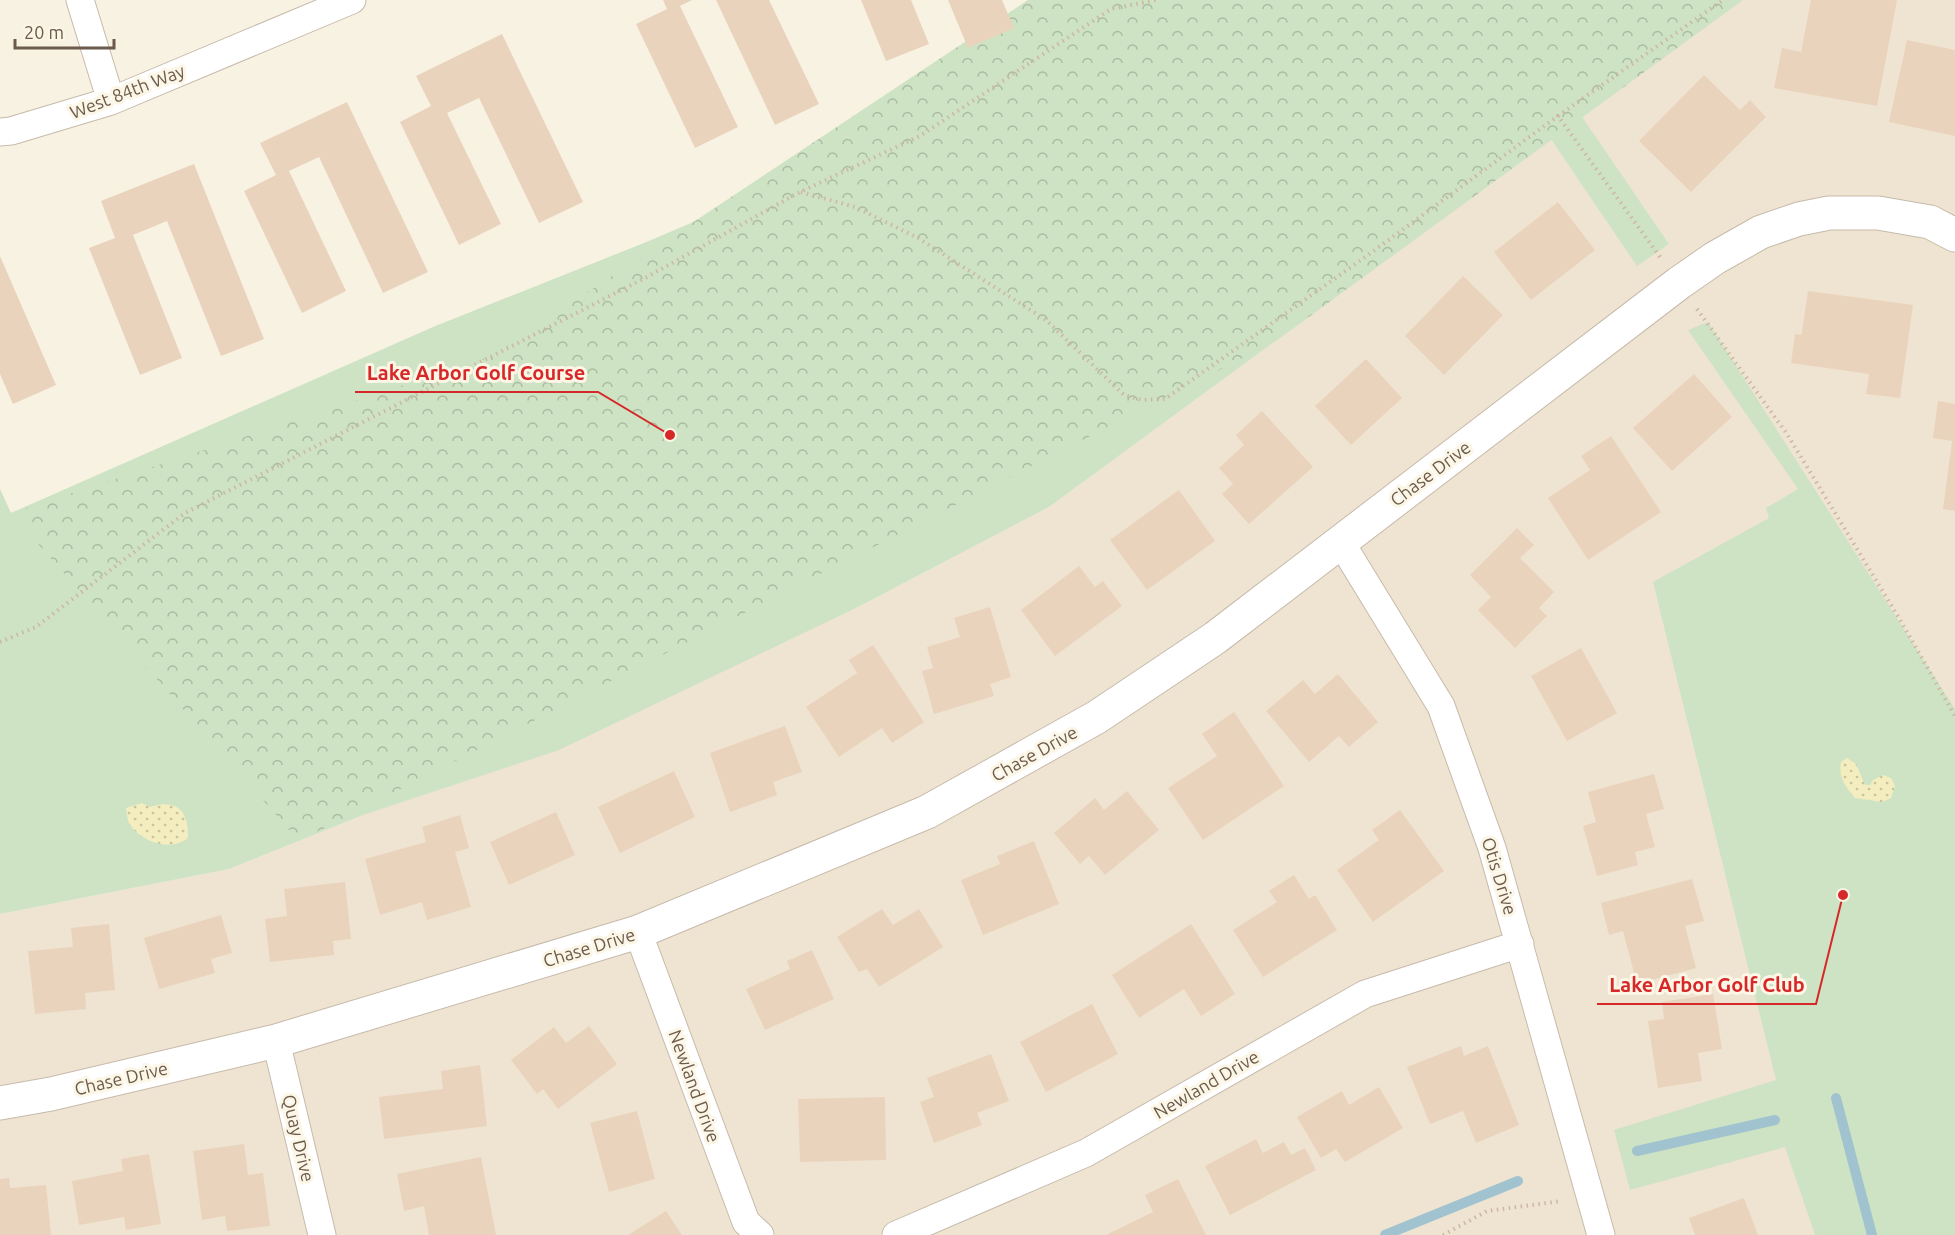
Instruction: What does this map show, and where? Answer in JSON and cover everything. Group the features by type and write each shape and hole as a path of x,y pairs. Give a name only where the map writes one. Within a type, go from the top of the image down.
{"street":[{"path":"80,0 111,101"},
{"name":"West 84th Way","path":"0,132 11,131 111,101 352,0"},
{"name":"Chase Drive","path":"0,1103 51,1094 276,1041 638,932 927,812 1097,717 1215,638 1679,283 1715,258 1761,232 1799,219 1828,213 1889,215 1930,222 1955,235"},
{"name":"Otis Drive","path":"1340,541 1442,706 1492,848 1601,1235"},
{"name":"Newland Drive","path":"638,932 746,1222 760,1235"},
{"name":"Newland Drive","path":"896,1235 1086,1153 1365,994 1520,944"},
{"name":"Quay Drive","path":"276,1041 322,1235"}],"path":[{"path":"0,642 36,627 185,513 647,277 800,192 920,136 1112,9 1156,0"},
{"path":"800,192 855,207 918,238 1046,320 1124,395 1142,400 1165,399 1723,0"},
{"path":"1558,117 1787,434 1899,618 1955,716"},
{"path":"1443,1235 1487,1211 1590,1198"}],"shaded area":[{"path":"1733,0 1955,0 1955,1235 0,1235 0,914 229,869 858,607 1049,507 1443,218 1546,132 1637,265 1669,244 1578,112"}],"green space":[{"path":"1028,0 1743,0 1276,341 299,841 11,513 490,357"},
{"path":"1578,111 1669,244 1637,266 1546,132 1443,218 1049,507 858,607 559,750 363,815 229,869 0,914 0,489 11,513 433,327 644,243 914,128"},
{"path":"1708,322 1955,709 1955,1235 1815,1235 1785,1147 1630,1190 1614,1130 1776,1080 1653,582 1769,518 1766,508 1798,489 1688,330"}],"sand":[{"path":"1847,758 1856,764 1865,785 1870,785 1873,780 1883,775 1891,778 1895,786 1891,798 1882,802 1855,798 1841,777 1841,762"},
{"path":"142,803 150,807 167,804 180,809 186,820 188,838 181,842 165,844 156,843 140,835 129,823 126,808"}],"building":[{"path":"663,0 692,0 680,6 738,127 695,148 636,24 667,9"},
{"path":"716,0 769,0 819,104 775,125"},
{"path":"861,0 911,0 929,44 886,61"},
{"path":"948,0 1002,0 1014,28 968,48"},
{"path":"1811,0 1897,0 1877,106 1774,88 1782,48 1801,52"},
{"path":"502,34 583,202 539,223 479,98 447,113 501,224 459,245 400,122 431,106 416,76"},
{"path":"1907,40 1955,50 1955,136 1889,122"},
{"path":"1704,75 1740,110 1750,100 1766,117 1691,192 1639,141"},
{"path":"347,102 428,272 383,293 319,157 289,171 346,291 302,313 244,191 276,175 260,143"},
{"path":"194,164 264,339 221,356 167,221 133,235 182,358 140,375 89,248 115,238 101,201"},
{"path":"1558,202 1595,250 1531,300 1494,252"},
{"path":"0,256 56,385 13,404 0,374"},
{"path":"1463,276 1503,315 1444,375 1405,336"},
{"path":"1808,291 1913,305 1900,398 1866,394 1869,374 1791,363 1795,334 1801,335 1802,332"},
{"path":"1366,359 1402,398 1351,445 1315,406"},
{"path":"1694,374 1732,417 1672,471 1633,428"},
{"path":"1938,401 1955,404 1955,511 1943,509 1952,441 1933,438"},
{"path":"1262,411 1313,467 1249,524 1222,494 1233,484 1219,468 1244,445 1236,435"},
{"path":"1611,436 1661,512 1588,560 1548,498 1590,470 1581,456"},
{"path":"1179,490 1215,541 1147,590 1110,540"},
{"path":"1517,528 1534,545 1520,558 1554,592 1539,608 1547,616 1515,648 1478,610 1491,597 1470,575"},
{"path":"1079,566 1095,587 1103,581 1122,606 1055,656 1021,610"},
{"path":"990,607 1011,677 990,684 994,696 934,714 922,671 933,668 927,647 960,637 954,618"},
{"path":"873,645 924,722 892,743 882,728 839,757 806,707 857,673 849,660"},
{"path":"1581,648 1617,713 1567,741 1531,676"},
{"path":"1338,674 1378,722 1349,747 1339,736 1309,762 1266,711 1303,680 1315,694"},
{"path":"1234,712 1284,786 1203,840 1168,788 1217,756 1202,734"},
{"path":"785,726 802,772 773,782 777,795 730,812 710,753"},
{"path":"674,771 695,817 620,853 598,807"},
{"path":"1654,774 1664,809 1646,814 1655,847 1635,852 1638,865 1597,876 1583,826 1596,822 1588,792"},
{"path":"1127,791 1159,830 1105,875 1089,856 1080,864 1054,833 1095,798 1104,810"},
{"path":"1400,810 1444,871 1373,922 1337,870 1379,840 1372,830"},
{"path":"556,812 575,855 509,885 490,842"},
{"path":"460,815 469,848 455,852 471,907 427,920 422,902 380,915 365,859 426,842 422,827"},
{"path":"1034,841 1059,904 983,935 961,880 1000,864 997,856"},
{"path":"1294,875 1309,899 1315,895 1337,930 1263,977 1233,930 1277,902 1269,891"},
{"path":"1692,879 1704,921 1685,926 1696,968 1637,984 1623,931 1609,935 1601,903"},
{"path":"345,882 351,939 333,941 334,955 270,962 265,919 287,916 284,889"},
{"path":"882,909 893,925 919,909 943,947 879,987 867,969 859,972 837,937"},
{"path":"221,915 232,953 211,959 215,973 159,989 144,938"},
{"path":"109,924 115,990 85,993 86,1009 35,1014 28,951 73,947 71,928"},
{"path":"1191,924 1235,994 1201,1016 1184,989 1139,1018 1112,975"},
{"path":"812,950 834,999 765,1030 746,989 790,969 787,961"},
{"path":"1713,994 1722,1049 1698,1053 1702,1081 1658,1088 1648,1021 1664,1019 1662,1002"},
{"path":"1092,1004 1118,1054 1046,1092 1020,1042"},
{"path":"589,1026 617,1064 558,1109 543,1089 537,1094 511,1060 554,1027 566,1043"},
{"path":"1461,1046 1464,1056 1488,1046 1519,1125 1476,1143 1463,1111 1430,1124 1407,1067"},
{"path":"991,1054 1009,1101 977,1113 982,1125 934,1143 920,1102 934,1097 927,1078"},
{"path":"480,1065 487,1126 384,1139 379,1097 443,1089 441,1071"},
{"path":"1379,1087 1403,1128 1345,1162 1336,1149 1321,1158 1297,1117 1342,1091 1349,1105"},
{"path":"885,1097 886,1160 800,1162 798,1099"},
{"path":"637,1111 655,1179 609,1192 590,1123"},
{"path":"1256,1139 1263,1153 1284,1142 1291,1155 1305,1148 1316,1170 1230,1215 1205,1166"},
{"path":"244,1144 248,1175 263,1173 270,1226 227,1231 225,1216 202,1220 193,1151"},
{"path":"149,1154 161,1224 126,1230 124,1217 79,1225 72,1181 123,1171 121,1159"},
{"path":"481,1157 496,1235 429,1235 424,1206 404,1211 397,1174"},
{"path":"9,1178 10,1188 46,1185 51,1235 0,1235 0,1179"},
{"path":"1178,1179 1206,1235 1106,1235 1153,1212 1145,1195"},
{"path":"1744,1198 1758,1235 1695,1235 1689,1218"},
{"path":"666,1211 682,1235 628,1235"}],"waterway":[{"path":"1836,1098 1872,1235"},
{"path":"1637,1151 1775,1120"},
{"path":"1385,1235 1518,1181"}],"place":[{"name":"Lake Arbor Golf Course","path":"670,435"},
{"name":"Lake Arbor Golf Club","path":"1843,895"}]}
